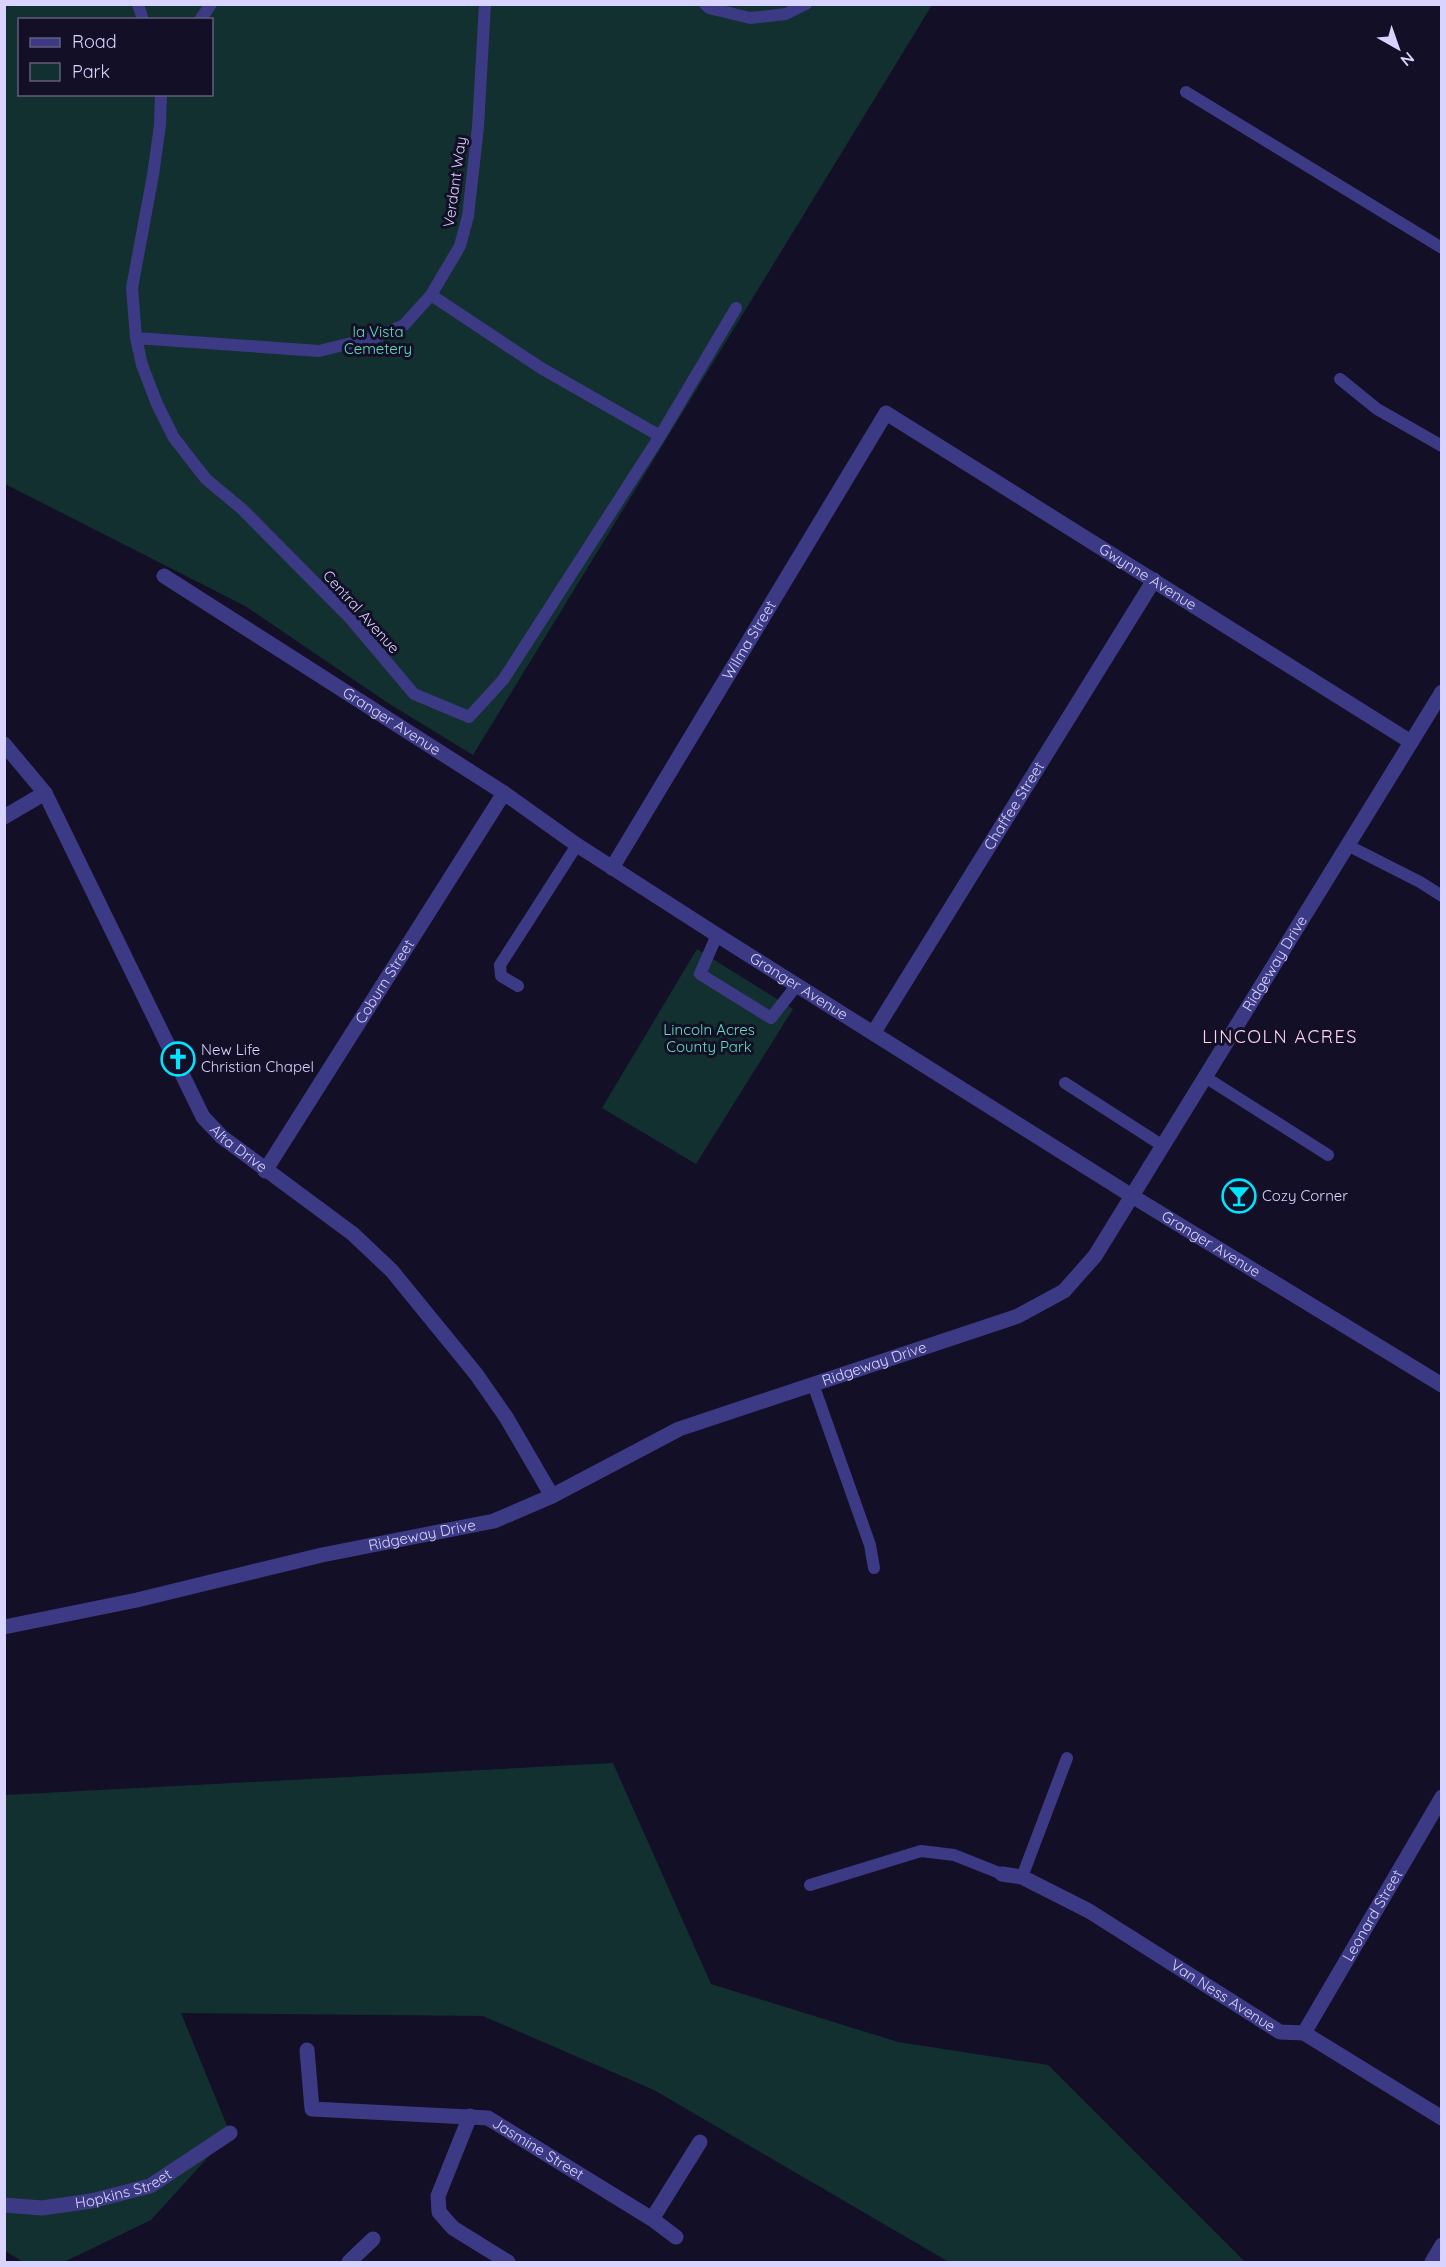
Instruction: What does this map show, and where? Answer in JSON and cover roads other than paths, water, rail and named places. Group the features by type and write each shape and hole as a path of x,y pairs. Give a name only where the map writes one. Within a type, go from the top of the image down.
{"street":[{"name":"Gwynne Avenue","path":"886,414 1411,742"},
{"name":"Wilma Street","path":"612,868 886,414"},
{"name":"Granger Avenue","path":"164,576 504,793 577,845 717,935 1132,1196 1442,1385"},
{"name":"Chaffee Street","path":"874,1032 1154,580"},
{"name":"Ridgeway Drive","path":"4,1628 137,1600 322,1555 454,1531 494,1521 552,1496 679,1429 1018,1316 1064,1291 1095,1256 1442,692"},
{"name":"Alta Drive","path":"4,744 45,793 203,1117 222,1137 265,1171 353,1234 392,1271 476,1374 506,1417 552,1496"},
{"path":"4,818 45,793"},
{"name":"Coburn Street","path":"265,1171 504,793"},
{"name":"Leonard Street","path":"1304,2032 1442,1797"},
{"name":"Van Ness Avenue","path":"1002,1874 1022,1877 1089,1911 1280,2032 1304,2032 1442,2118"},
{"name":"Jasmine Street","path":"307,2050 312,2109 488,2118 652,2219 676,2237"},
{"path":"470,2116 438,2196 439,2212 453,2228 508,2262"},
{"name":"Hopkins Street","path":"4,2205 42,2208 91,2201 150,2186 230,2133"},
{"path":"652,2219 700,2142"},
{"path":"349,2262 374,2239"},
{"path":"1432,2262 1442,2245"}],"lane":[{"path":"201,18 211,4"},
{"name":"Verdant Way","path":"136,338 319,351 376,337 404,325 431,295 460,246 468,216 478,127 485,4"},
{"path":"705,4 709,8 750,18 786,14 806,4"},
{"path":"1186,92 1442,249"},
{"name":"Central Avenue","path":"161,96 160,125 153,175 132,288 136,338 142,365 157,404 174,438 206,480 242,509 349,616 414,694 469,717 503,680 660,436"},
{"path":"431,295 541,368 660,436 736,308"},
{"path":"1340,379 1377,409 1442,446"},
{"path":"518,986 501,976 500,965 577,845"},
{"path":"1347,845 1420,882 1442,896"},
{"path":"717,935 700,974 771,1018 797,985"},
{"path":"1205,1077 1328,1155"},
{"path":"1065,1083 1162,1146"},
{"path":"813,1384 870,1545 874,1568"},
{"path":"1022,1877 1067,1758"},
{"path":"810,1885 921,1851 954,1855 1002,1874"}],"place":[{"name":"New Life Christian Chapel","path":"178,1059"},
{"name":"Cozy Corner","path":"1239,1196"}],"district":[{"name":"LINCOLN ACRES","path":"1280,1037"}],"park label":[{"name":"la Vista Cemetery","path":"378,340"},
{"name":"Lincoln Acres County Park","path":"709,1038"}]}
